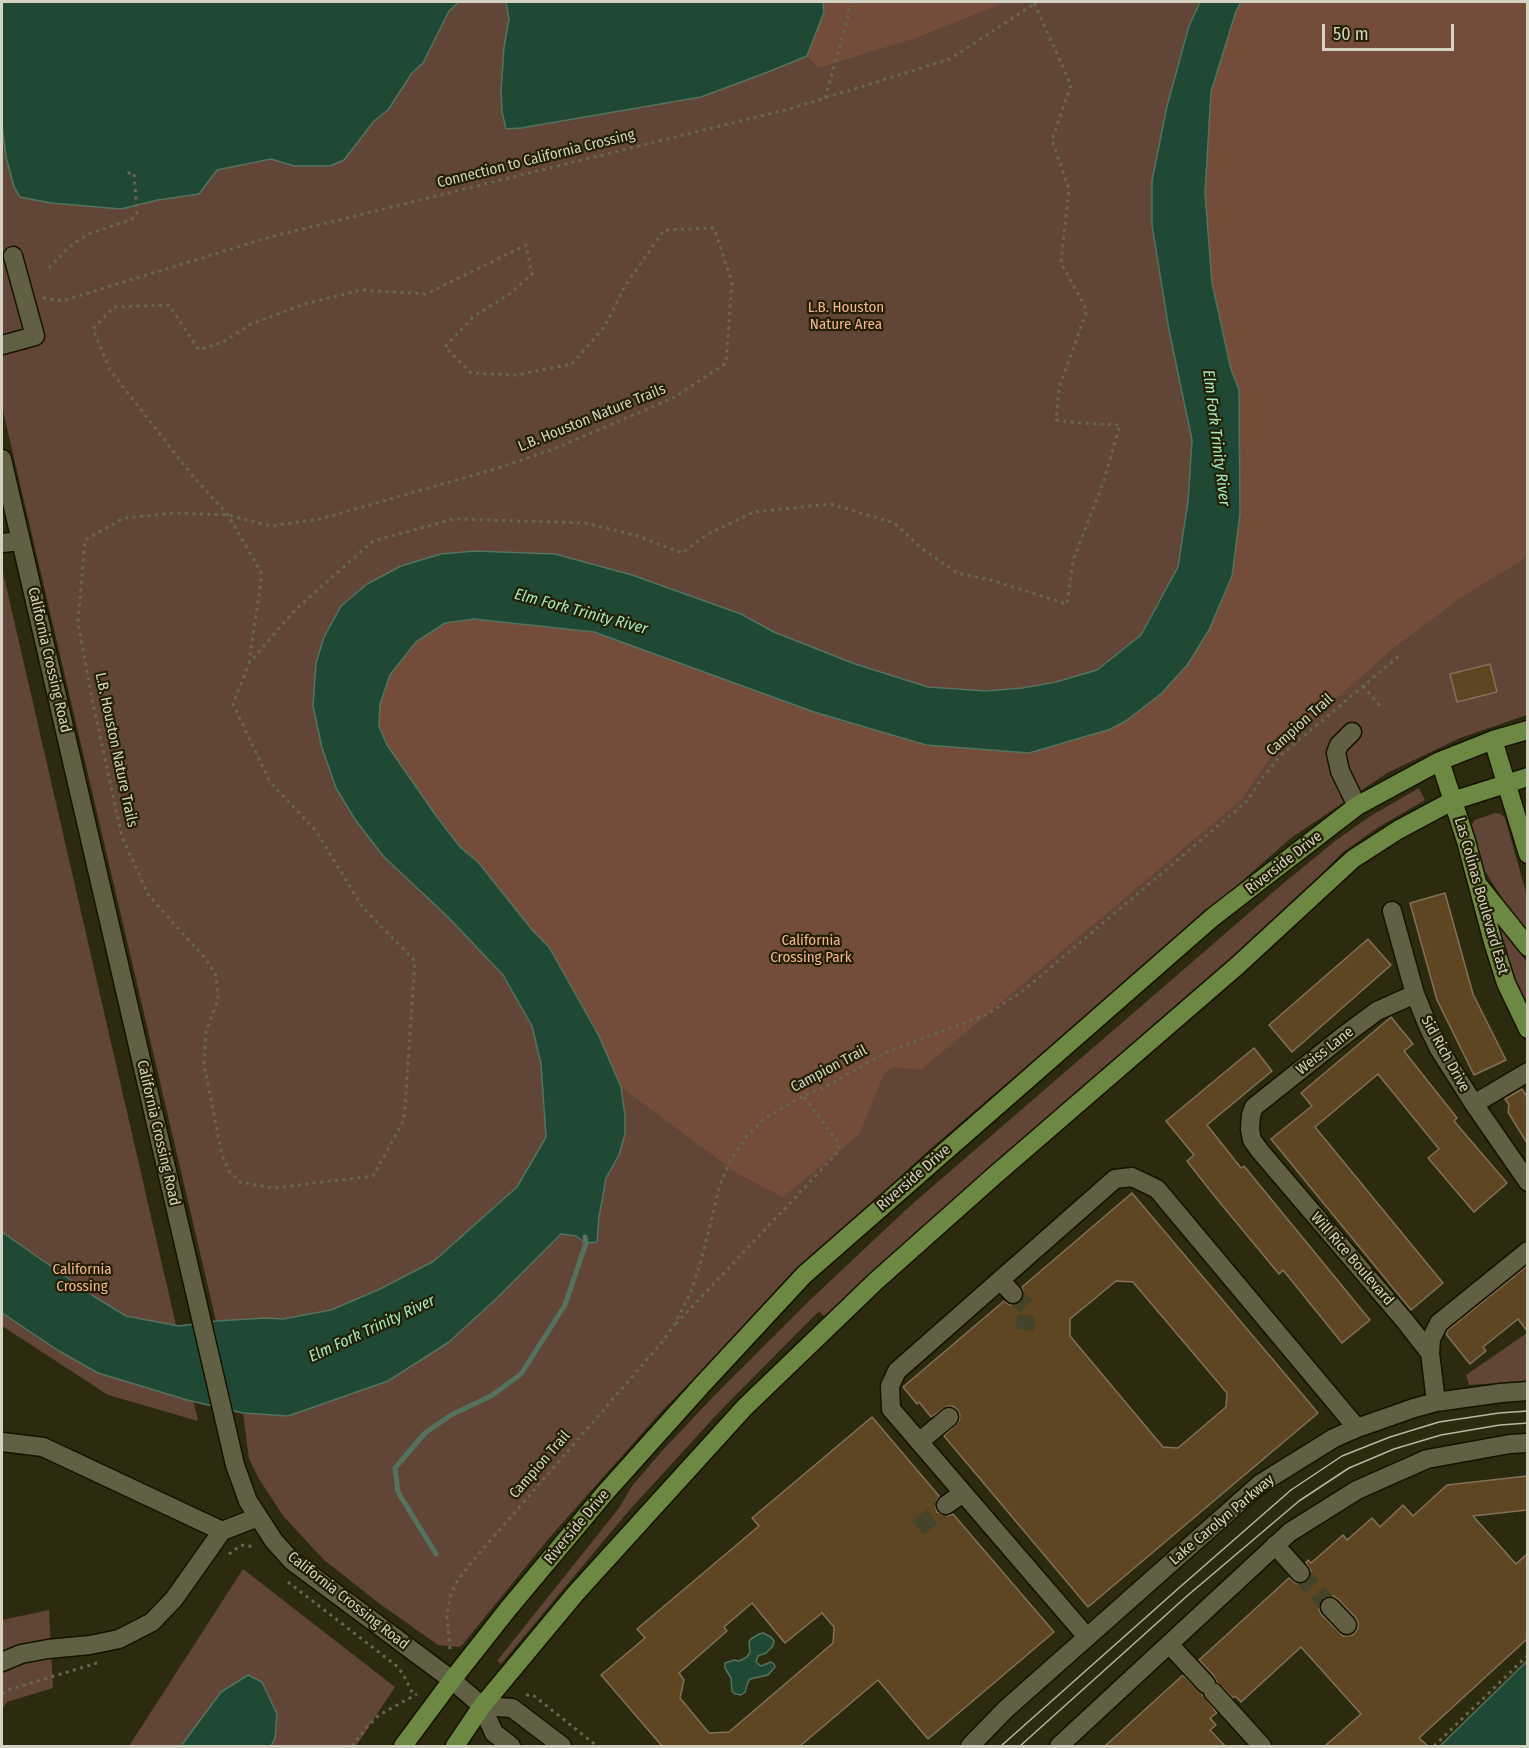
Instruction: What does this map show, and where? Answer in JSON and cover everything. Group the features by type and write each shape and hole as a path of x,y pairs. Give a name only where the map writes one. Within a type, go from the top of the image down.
{"main road":[{"name":"Riverside Drive","path":"403,1746 508,1609 605,1493 804,1275 1213,917 1357,806 1440,760 1527,730"},
{"path":"1493,740 1527,854"},
{"name":"Las Colinas Boulevard East","path":"1440,760 1506,983 1527,1029"},
{"path":"455,1746 482,1706 576,1593 745,1407 876,1281 1237,966 1353,859 1398,830 1452,801 1527,777"},
{"path":"1477,883 1527,947"}],"street":[{"path":"2,345 35,336 13,256"},
{"name":"California Crossing Road","path":"2,459 235,1466 248,1501 274,1541 292,1561 452,1680 482,1706 494,1733 511,1746"},
{"path":"2,543 21,541"},
{"path":"1352,732 1339,745 1336,753 1340,771 1357,806"},
{"name":"Sid Rich Drive","path":"1392,911 1415,994 1428,1026 1474,1104 1527,1182"},
{"name":"Weiss Lane","path":"1249,1124 1254,1107 1342,1037 1377,1011 1415,994"},
{"path":"1474,1104 1527,1072"},
{"name":"Will Rice Boulevard","path":"1249,1124 1252,1140 1260,1151 1430,1353 1437,1402"},
{"path":"1086,1637 891,1409 890,1386 897,1371 1115,1179 1132,1177 1157,1189 1357,1428"},
{"path":"1430,1353 1431,1339 1439,1323 1527,1251"},
{"path":"1000,1280 1013,1294"},
{"name":"Lake Carolyn Parkway","path":"970,1746 1006,1709 1260,1484 1335,1438 1414,1408 1437,1402 1527,1391"},
{"path":"919,1442 949,1417"},
{"path":"2,1442 43,1447 222,1531"},
{"path":"1059,1746 1290,1532 1357,1490 1426,1459 1527,1443"},
{"path":"946,1505 963,1493"},
{"path":"2,1662 21,1654 119,1639 152,1622 174,1599 222,1531 258,1517"},
{"path":"1275,1545 1300,1573"},
{"path":"1330,1607 1347,1625"},
{"path":"1169,1644 1262,1746"},
{"path":"482,1706 512,1708 562,1746"}],"path":[{"path":"825,99 847,21 850,2"},
{"name":"Connection to California Crossing","path":"39,297 62,301 270,237 825,99 950,59 1036,2"},
{"name":"L.B. Houston Nature Trails","path":"249,663 295,610 374,541 454,519 585,523 634,535 682,553 708,534 754,512 831,504 894,523 920,547 957,573 991,580 1067,604 1073,561 1104,480 1120,425 1056,420 1059,388 1087,310 1061,262 1069,189 1052,140 1071,85 1036,2"},
{"path":"49,268 69,247 82,238 135,217 134,173 123,173"},
{"name":"L.B. Houston Nature Trails","path":"249,663 233,704 270,782 316,831 363,908 415,962 404,1120 373,1176 273,1188 240,1182 229,1171 222,1155 204,1064 206,1032 218,999 216,975 206,959 149,896 122,837 92,699 78,621 85,540 124,518 175,513 228,515 271,526 320,519 495,470 554,449 675,397 726,363 732,282 714,228 664,230 625,286 605,326 572,364 516,375 471,373 445,347 474,316 508,295 532,274 526,245 426,294 361,290 327,298 251,324 223,342 199,350 169,305 114,308 93,329 110,370 191,474 228,515 262,573 249,663"},
{"name":"Campion Trail","path":"450,1649 447,1616 450,1597 456,1583 673,1327 694,1285 720,1185 730,1161 747,1136 764,1119 803,1096 827,1086 887,1052 988,1014 1024,990 1247,801 1280,756 1400,655"},
{"path":"1363,686 1382,707"},
{"path":"673,1327 839,1151 838,1142 803,1096"},
{"path":"282,1576 398,1667 416,1695 379,1715 352,1746"},
{"path":"1434,1746 1527,1655"},
{"path":"521,1695 533,1695 597,1746"}],"green space":[{"name":"L.B. Houston Nature Area","path":"2,2 1200,2 1189,26 1167,106 1152,181 1152,225 1169,330 1192,440 1188,501 1178,567 1141,635 1097,670 1056,682 1022,688 986,691 928,687 855,664 774,632 741,614 632,575 555,554 475,551 441,554 324,637 316,663 313,706 322,748 336,788 354,818 503,975 532,1026 541,1064 546,1137 517,1187 434,1261 380,1289 331,1310 283,1319 216,1321 2,407"},
{"path":"823,2 1006,2 916,38 818,68 807,56 824,12"},
{"name":"California Crossing Park","path":"1241,2 1527,2 1527,715 1460,738 1387,773 1291,838 928,1151 812,1258 661,1412 550,1537 463,1644 459,1647 438,1645 380,1604 324,1560 284,1517 249,1459 243,1413 288,1416 388,1381 449,1342 562,1234 576,1236 586,1243 597,1242 606,1178 619,1155 625,1134 621,1087 926,745 1188,664"},
{"name":"California Crossing Park","path":"1241,2 1527,2 1527,557 1462,597 1396,646 1272,755 1241,800 921,1070 893,1067 884,1074 859,1135 783,1197 738,1174 621,1087 599,1036 549,947 533,931 478,862 461,848 387,745 379,726 380,704 390,675 416,642 445,623 474,619 594,632 814,712 926,745 1127,720 1239,390 1231,369 1212,283 1205,193 1211,92 1236,11"},
{"name":"California Crossing","path":"2,568 198,1421 108,1395 2,1326"},
{"path":"1419,788 1425,800 1377,828 1342,853 1299,897 1238,952 1009,1150 824,1316 819,1311 719,1412 626,1514 501,1664 497,1661 619,1508 632,1486 662,1451 811,1299 910,1206 1279,887 1335,841 1372,815"},
{"path":"1495,813 1505,818 1527,896 1527,937 1483,868 1472,841 1470,829 1475,820"},
{"path":"1501,925 1527,963 1527,1008 1499,932"},
{"path":"1527,1333 1527,1381 1469,1385 1466,1375"},
{"path":"243,1569 395,1687 356,1746 129,1746"},
{"path":"49,1610 53,1688 7,1702 2,1709 2,1620"}],"water":[{"path":"2,2 459,2 449,11 423,63 412,73 388,110 374,121 344,160 330,166 294,166 271,159 217,170 199,194 158,200 121,209 51,203 20,197 14,187 6,157 2,126"},
{"path":"506,2 823,2 824,12 807,56 701,97 506,129 501,91 504,47 509,19"},
{"name":"Elm Fork Trinity River","path":"1200,2 1241,2 1236,11 1211,92 1205,193 1212,283 1231,369 1239,390 1240,514 1232,576 1209,630 1188,664 1162,693 1127,720 1111,729 1029,753 926,745 814,712 594,632 474,619 445,623 416,642 390,675 380,704 379,726 387,745 437,817 461,848 478,862 533,931 549,947 599,1036 621,1087 625,1134 619,1155 606,1178 597,1242 586,1243 576,1236 561,1234 449,1342 388,1381 288,1416 243,1413 187,1400 98,1373 59,1351 2,1313 2,1232 126,1316 179,1326 216,1321 283,1319 331,1310 380,1289 434,1261 517,1187 546,1137 541,1064 532,1026 503,975 448,917 383,856 354,818 336,788 322,748 313,706 316,663 324,637 341,606 367,584 401,566 441,554 475,551 555,554 632,575 741,614 774,632 855,664 928,687 986,691 1056,682 1097,670 1141,635 1178,567 1188,501 1192,440 1169,330 1152,225 1152,181 1167,106 1189,26"},
{"path":"763,1633 771,1637 774,1641 773,1646 766,1653 758,1656 756,1662 761,1666 771,1662 775,1667 768,1675 750,1679 745,1692 741,1695 735,1694 732,1691 731,1678 725,1668 725,1663 747,1657 750,1652 751,1639"},
{"path":"1527,1661 1527,1746 1440,1746"},
{"path":"248,1675 262,1682 277,1714 275,1738 271,1746 181,1746 221,1692"}],"building":[{"path":"1490,664 1497,692 1457,702 1450,674"},
{"path":"1445,893 1473,994 1506,1060 1474,1075 1437,1000 1410,903"},
{"path":"1368,939 1391,965 1292,1052 1269,1025"},
{"path":"1391,1017 1413,1044 1404,1051 1457,1118 1454,1121 1507,1183 1474,1212 1428,1158 1439,1149 1378,1074 1315,1127 1443,1283 1411,1310 1271,1139 1312,1106 1301,1093"},
{"path":"1254,1048 1272,1071 1207,1125 1241,1168 1244,1166 1370,1320 1342,1343 1283,1270 1279,1274 1212,1193 1187,1161 1194,1155 1166,1121"},
{"path":"1522,1089 1527,1097 1527,1143 1508,1112 1509,1105 1505,1099"},
{"path":"1132,1193 1318,1413 1088,1607 944,1436 959,1421 960,1415 957,1409 947,1406 931,1417 903,1387 1004,1301 1010,1305 1020,1303 1024,1297 1022,1287","holes":["1116,1281 1133,1282 1227,1393 1226,1407 1178,1448 1163,1447 1070,1336 1070,1319"]},
{"path":"1527,1266 1527,1331 1518,1319 1483,1347 1486,1351 1470,1364 1446,1334 1448,1330"},
{"path":"872,1417 939,1496 935,1505 937,1512 946,1516 953,1514 1054,1632 928,1739 878,1680 800,1746 662,1746 601,1675 645,1638 637,1629 759,1526 752,1518","holes":["752,1603 785,1643 822,1613 834,1627 833,1643 729,1732 709,1733 680,1698 684,1680 679,1673 727,1631 724,1627"]},
{"path":"1527,1476 1527,1510 1473,1516 1516,1564 1527,1554 1527,1639 1419,1738 1428,1746 1325,1746 1361,1714 1301,1647 1241,1702 1235,1696 1233,1698 1217,1682 1199,1660 1289,1578 1297,1584 1307,1582 1311,1571 1306,1563 1308,1560 1311,1563 1343,1535 1347,1540 1372,1518 1380,1527 1403,1505 1413,1516 1447,1485","holes":["1327,1596 1333,1596 1358,1622 1358,1628 1354,1634 1343,1636 1321,1614 1319,1603"]},
{"path":"1183,1675 1217,1713 1210,1718 1216,1725 1210,1730 1225,1746 1105,1746"}],"waterway":[{"path":"436,1554 398,1492 395,1468 425,1433 451,1415 491,1396 521,1374 565,1305 586,1243 585,1237"}],"tunnel":[{"path":"1013,1294 1027,1307 1025,1330"},
{"path":"918,1528 946,1505"},
{"path":"1300,1573 1330,1607"}],"tram line":[{"path":"1001,1746 1291,1490 1342,1456 1390,1437 1439,1422 1528,1411"},
{"path":"1020,1746 1187,1596 1299,1501 1349,1468 1394,1449 1441,1435 1500,1425 1528,1423"}]}
